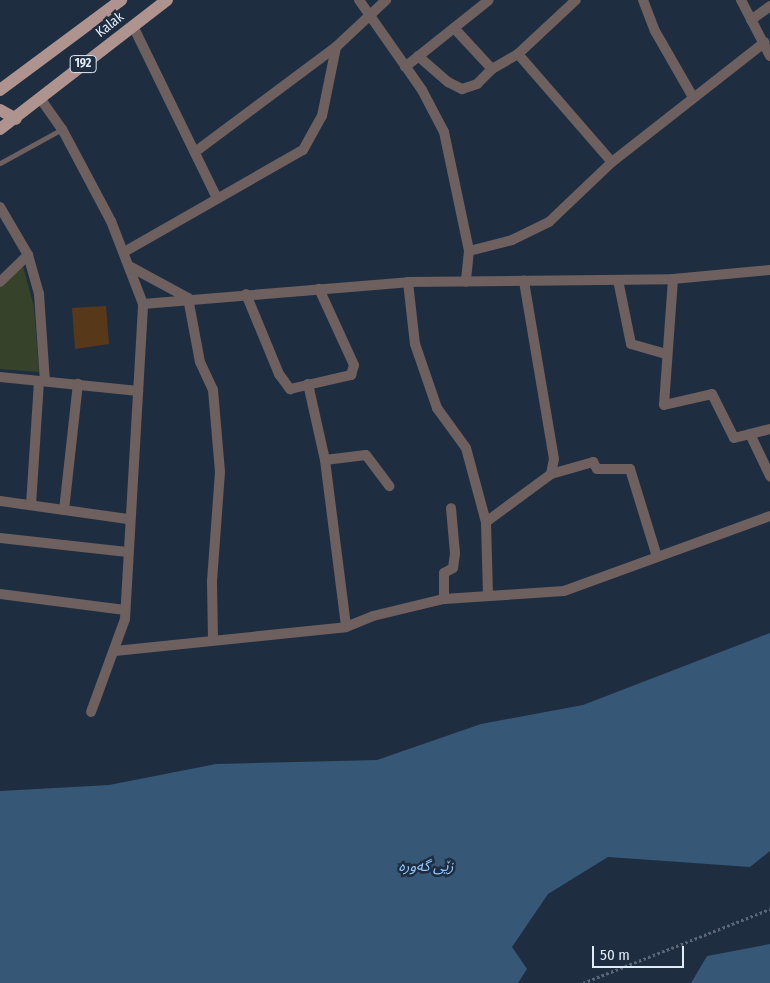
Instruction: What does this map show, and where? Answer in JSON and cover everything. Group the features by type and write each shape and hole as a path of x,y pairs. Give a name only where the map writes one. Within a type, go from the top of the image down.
{"main road":[{"name":"192","path":"0,90 121,0"},
{"name":"Kalak","path":"0,129 167,0"},
{"path":"0,110 16,118"}],"street":[{"path":"359,0 405,66 444,132 469,251 466,282"},
{"path":"195,152 336,47 369,13 386,0"},
{"path":"405,66 489,0"},
{"path":"418,56 462,89 476,84 492,69 518,54 576,0"},
{"path":"643,0 654,32 693,97"},
{"path":"741,0 765,42 770,56"},
{"path":"751,20 770,6"},
{"path":"133,26 217,198"},
{"path":"454,28 492,69"},
{"path":"469,251 512,240 549,222 612,162 765,42"},
{"path":"124,252 303,150 313,138 336,47"},
{"path":"518,54 612,162"},
{"path":"40,98 62,128 124,252 143,304 128,518 125,610 115,652 91,712"},
{"path":"0,207 28,255 39,294 42,381 31,506"},
{"path":"0,282 28,255"},
{"path":"129,266 188,298"},
{"path":"143,304 188,298 408,282 673,279 770,270"},
{"path":"673,279 673,321 666,354 664,405 712,394 734,438 770,429"},
{"path":"618,280 631,344 666,354"},
{"path":"524,281 554,459 551,474"},
{"path":"408,282 415,344 437,408 466,448 486,522 488,594"},
{"path":"246,294 283,383 290,389 351,375 354,365 319,289"},
{"path":"188,298 200,362 213,390 220,472 216,570 212,582 213,640"},
{"path":"0,377 138,391"},
{"path":"64,510 78,384"},
{"path":"308,384 325,460 346,627"},
{"path":"750,434 770,476"},
{"path":"325,460 366,454 389,486"},
{"path":"486,522 551,474 593,462 597,469 630,469 657,556"},
{"path":"0,501 128,518"},
{"path":"444,599 444,573 453,568 455,553 451,508"},
{"path":"115,652 346,627 373,616 444,599 488,594 564,591 770,516"},
{"path":"0,538 127,552"},
{"path":"0,594 125,610"}],"lane":[{"path":"0,163 62,128"}],"path":[{"path":"583,983 770,909"}],"green space":[{"path":"22,262 34,307 39,372 0,369 0,283"}],"water":[{"name":"زێی گەورە","path":"770,633 770,851 750,867 608,857 548,894 512,947 527,969 518,983 0,983 0,791 109,785 216,764 377,760 481,724 583,705"},
{"path":"770,944 770,983 691,983 707,956"}],"building":[{"path":"106,306 109,344 75,349 72,308"}]}
